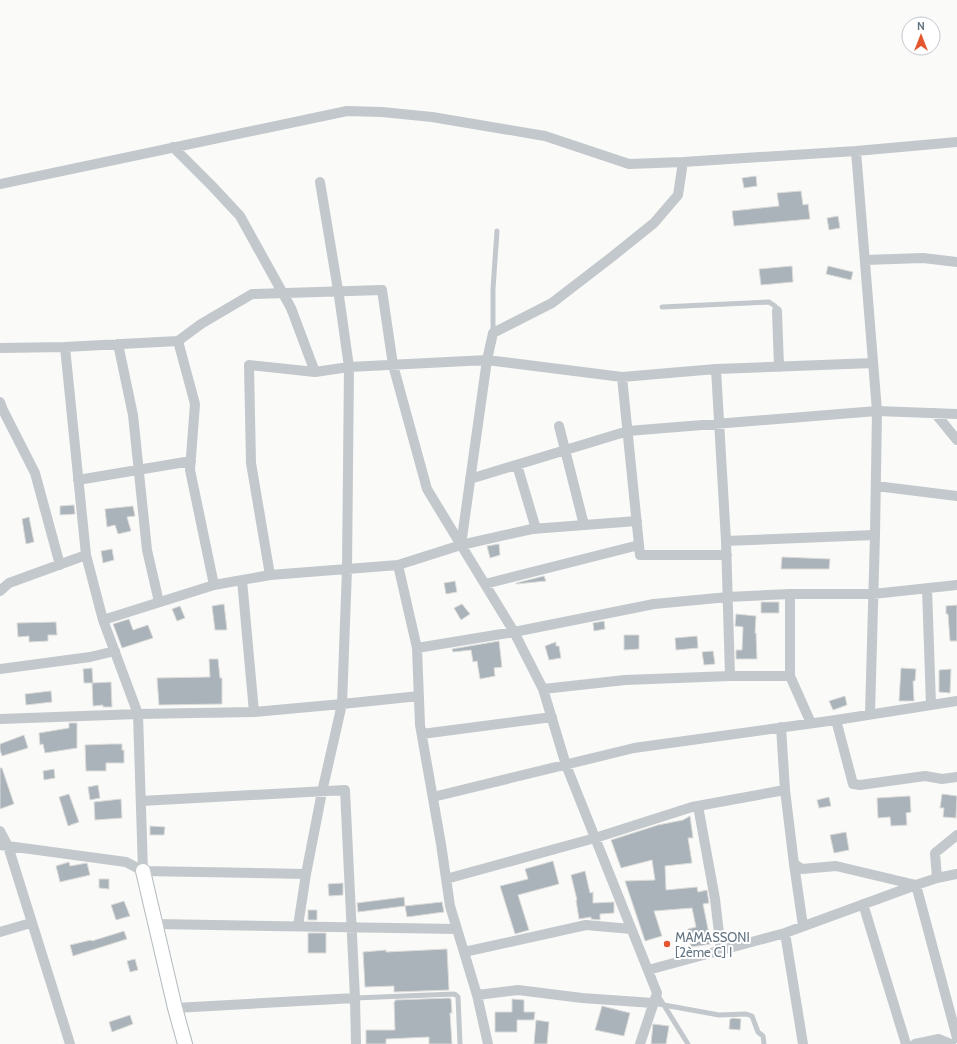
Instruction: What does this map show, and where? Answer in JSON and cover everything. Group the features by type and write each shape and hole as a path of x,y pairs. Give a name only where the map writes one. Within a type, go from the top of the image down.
{"street":[{"path":"0,184 347,111 368,111 432,117 545,136 629,164 856,151 957,142"},
{"path":"173,147 240,216 284,293 315,372"},
{"path":"856,151 877,412 870,714"},
{"path":"461,545 487,360 494,333 552,303 654,223 678,195 682,162"},
{"path":"298,926 306,874 322,792 342,704 347,570 350,368 320,182"},
{"path":"865,260 923,258 957,262"},
{"path":"0,348 178,342 201,324 252,294 382,290 393,365 427,488 514,632 543,689 566,765 648,970 658,1000 640,1044"},
{"path":"777,311 779,367"},
{"path":"178,342 195,404 190,470 214,585"},
{"path":"118,344 133,414 147,550 159,602"},
{"path":"65,347 86,556 103,620 138,714 142,870 185,1044"},
{"path":"270,575 251,463 249,365 315,372 393,365 487,360 622,377 716,370 873,363"},
{"path":"716,370 727,555 730,676"},
{"path":"622,377 640,556 727,555"},
{"path":"0,402 35,473 60,565"},
{"path":"470,479 628,431 877,412 957,414"},
{"path":"935,413 957,440"},
{"path":"559,426 584,525"},
{"path":"78,480 191,461"},
{"path":"516,465 536,529"},
{"path":"876,486 957,496"},
{"path":"103,620 214,585 270,575 398,565 461,545 536,529 637,521"},
{"path":"726,541 875,535"},
{"path":"485,584 639,544"},
{"path":"0,591 9,583 86,556"},
{"path":"398,565 417,648 420,725 441,844 450,906 477,995 488,1044"},
{"path":"242,580 254,712"},
{"path":"417,648 514,632 654,604 728,597 790,594 873,594 957,585"},
{"path":"927,588 931,705"},
{"path":"790,594 790,676 811,723"},
{"path":"0,669 90,657 115,651"},
{"path":"543,689 626,680 730,676 790,676"},
{"path":"0,719 254,712 419,696"},
{"path":"433,797 634,748 836,720 957,701"},
{"path":"422,734 552,716"},
{"path":"836,720 854,784 860,785 925,776 942,779 957,777"},
{"path":"781,727 785,790 803,926"},
{"path":"141,801 345,790 356,1044"},
{"path":"446,879 595,838 692,807 785,790"},
{"path":"698,806 715,899 721,950"},
{"path":"0,831 70,1044"},
{"path":"937,878 935,853 957,835"},
{"path":"4,846 126,862 142,870 306,874"},
{"path":"794,864 802,870 836,866 916,884"},
{"path":"648,970 785,933 916,884 957,874"},
{"path":"916,884 957,1038"},
{"path":"863,904 906,1044"},
{"path":"0,932 31,923"},
{"path":"156,924 457,928"},
{"path":"464,952 586,925 632,929"},
{"path":"785,933 803,1044"},
{"path":"477,995 518,990 582,998 658,1000"},
{"path":"176,1008 355,998"},
{"path":"915,1044 938,1039 951,1044"}],"lane":[{"path":"494,333 493,289 497,231"},
{"path":"662,307 769,302 775,306 777,311"},
{"path":"355,998 454,994 458,998 460,1044"},
{"path":"658,1000 688,1044"},
{"path":"658,1000 719,1015 746,1014 752,1016 758,1032 763,1036 764,1044"}],"building":[{"path":"756,176 757,186 744,188 742,178"},
{"path":"801,191 803,205 808,204 810,219 734,226 732,211 779,206 777,193"},
{"path":"838,216 840,228 829,230 827,218"},
{"path":"792,266 793,282 761,285 759,269"},
{"path":"828,266 853,272 851,280 826,274"},
{"path":"74,505 75,514 60,515 60,506"},
{"path":"133,506 135,516 127,517 131,531 118,534 115,525 107,527 105,509"},
{"path":"29,517 34,542 26,544 22,519"},
{"path":"499,544 500,555 490,558 487,546"},
{"path":"112,549 114,560 103,563 101,551"},
{"path":"782,557 830,559 829,569 781,569"},
{"path":"544,576 546,581 516,584 516,583"},
{"path":"455,581 457,592 446,594 444,583"},
{"path":"761,602 779,602 779,613 761,613"},
{"path":"224,604 227,630 215,630 212,606"},
{"path":"462,604 470,614 461,620 454,608"},
{"path":"957,605 957,641 950,641 946,606"},
{"path":"180,606 185,618 177,621 172,609"},
{"path":"736,614 756,616 755,633 757,659 736,659 736,650 742,650 743,627 735,626"},
{"path":"129,619 133,630 148,625 153,638 122,648 113,624"},
{"path":"604,621 605,629 594,631 593,623"},
{"path":"56,622 57,635 48,635 48,641 29,642 29,636 18,637 17,623"},
{"path":"624,635 639,635 639,649 624,650"},
{"path":"697,636 698,648 676,650 675,638"},
{"path":"499,641 502,667 494,668 495,676 480,679 477,661 473,662 471,650 453,652 452,649"},
{"path":"556,642 556,646 559,646 561,658 549,660 545,646"},
{"path":"713,651 715,664 704,665 702,652"},
{"path":"209,659 218,659 220,678 222,678 222,704 159,705 157,678 210,677"},
{"path":"92,668 93,683 84,683 83,669"},
{"path":"901,668 916,669 915,681 913,681 914,701 899,701"},
{"path":"951,669 950,693 939,692 939,670"},
{"path":"111,682 112,707 103,707 103,705 93,706 92,683"},
{"path":"51,691 52,702 26,705 25,694"},
{"path":"845,696 847,705 833,710 829,701"},
{"path":"69,723 77,723 77,748 45,753 43,744 40,745 39,733 69,728"},
{"path":"24,735 28,748 2,756 0,744"},
{"path":"122,744 122,750 124,750 124,763 106,763 106,771 86,771 85,745"},
{"path":"0,768 2,768 14,804 0,809"},
{"path":"54,769 55,778 44,780 43,771"},
{"path":"98,785 100,798 90,800 88,787"},
{"path":"69,794 79,822 68,826 59,797"},
{"path":"942,794 957,796 956,818 943,817 944,808 940,808"},
{"path":"910,796 911,812 906,813 907,825 891,826 890,817 878,818 877,798"},
{"path":"829,797 831,806 819,808 817,800"},
{"path":"121,799 122,818 95,820 94,802"},
{"path":"690,816 693,838 688,838 692,863 665,866 666,890 697,887 698,892 707,890 709,903 703,904 711,944 691,947 688,929 696,927 692,908 654,911 662,936 645,941 625,881 655,880 652,860 621,868 611,840 658,825 683,820"},
{"path":"150,826 165,827 164,835 150,835"},
{"path":"846,832 849,850 834,853 830,835"},
{"path":"553,861 559,884 518,895 529,930 515,934 500,886 528,879 525,869"},
{"path":"69,862 70,866 87,863 90,875 60,882 56,866"},
{"path":"585,871 590,893 593,892 593,903 614,902 614,913 600,914 600,920 591,919 591,917 579,919 577,900 571,875"},
{"path":"99,879 109,879 109,889 99,888"},
{"path":"343,883 343,895 329,896 328,884"},
{"path":"404,897 405,906 358,912 357,903"},
{"path":"124,901 130,916 116,920 111,905"},
{"path":"442,902 444,912 407,917 405,906"},
{"path":"308,910 317,910 317,920 308,920"},
{"path":"124,931 127,939 73,956 70,945 92,941"},
{"path":"308,933 326,933 326,953 308,953"},
{"path":"447,949 449,990 394,992 394,986 365,987 363,952"},
{"path":"135,959 138,970 130,972 127,961"},
{"path":"451,999 452,1013 450,1013 452,1044 429,1044 429,1037 386,1039 386,1044 366,1044 366,1030 395,1030 395,1000"},
{"path":"512,999 524,1000 524,1012 535,1012 534,1020 517,1020 517,1032 495,1032 495,1012 512,1012"},
{"path":"602,1006 630,1013 624,1036 595,1030"},
{"path":"130,1015 133,1024 112,1032 109,1022"},
{"path":"730,1019 741,1019 740,1030 729,1029"},
{"path":"536,1020 549,1022 547,1044 534,1044"},
{"path":"653,1024 669,1026 666,1044 651,1044"}],"place":[{"name":"MAMASSONI [2ème C] I","path":"667,944"}]}
